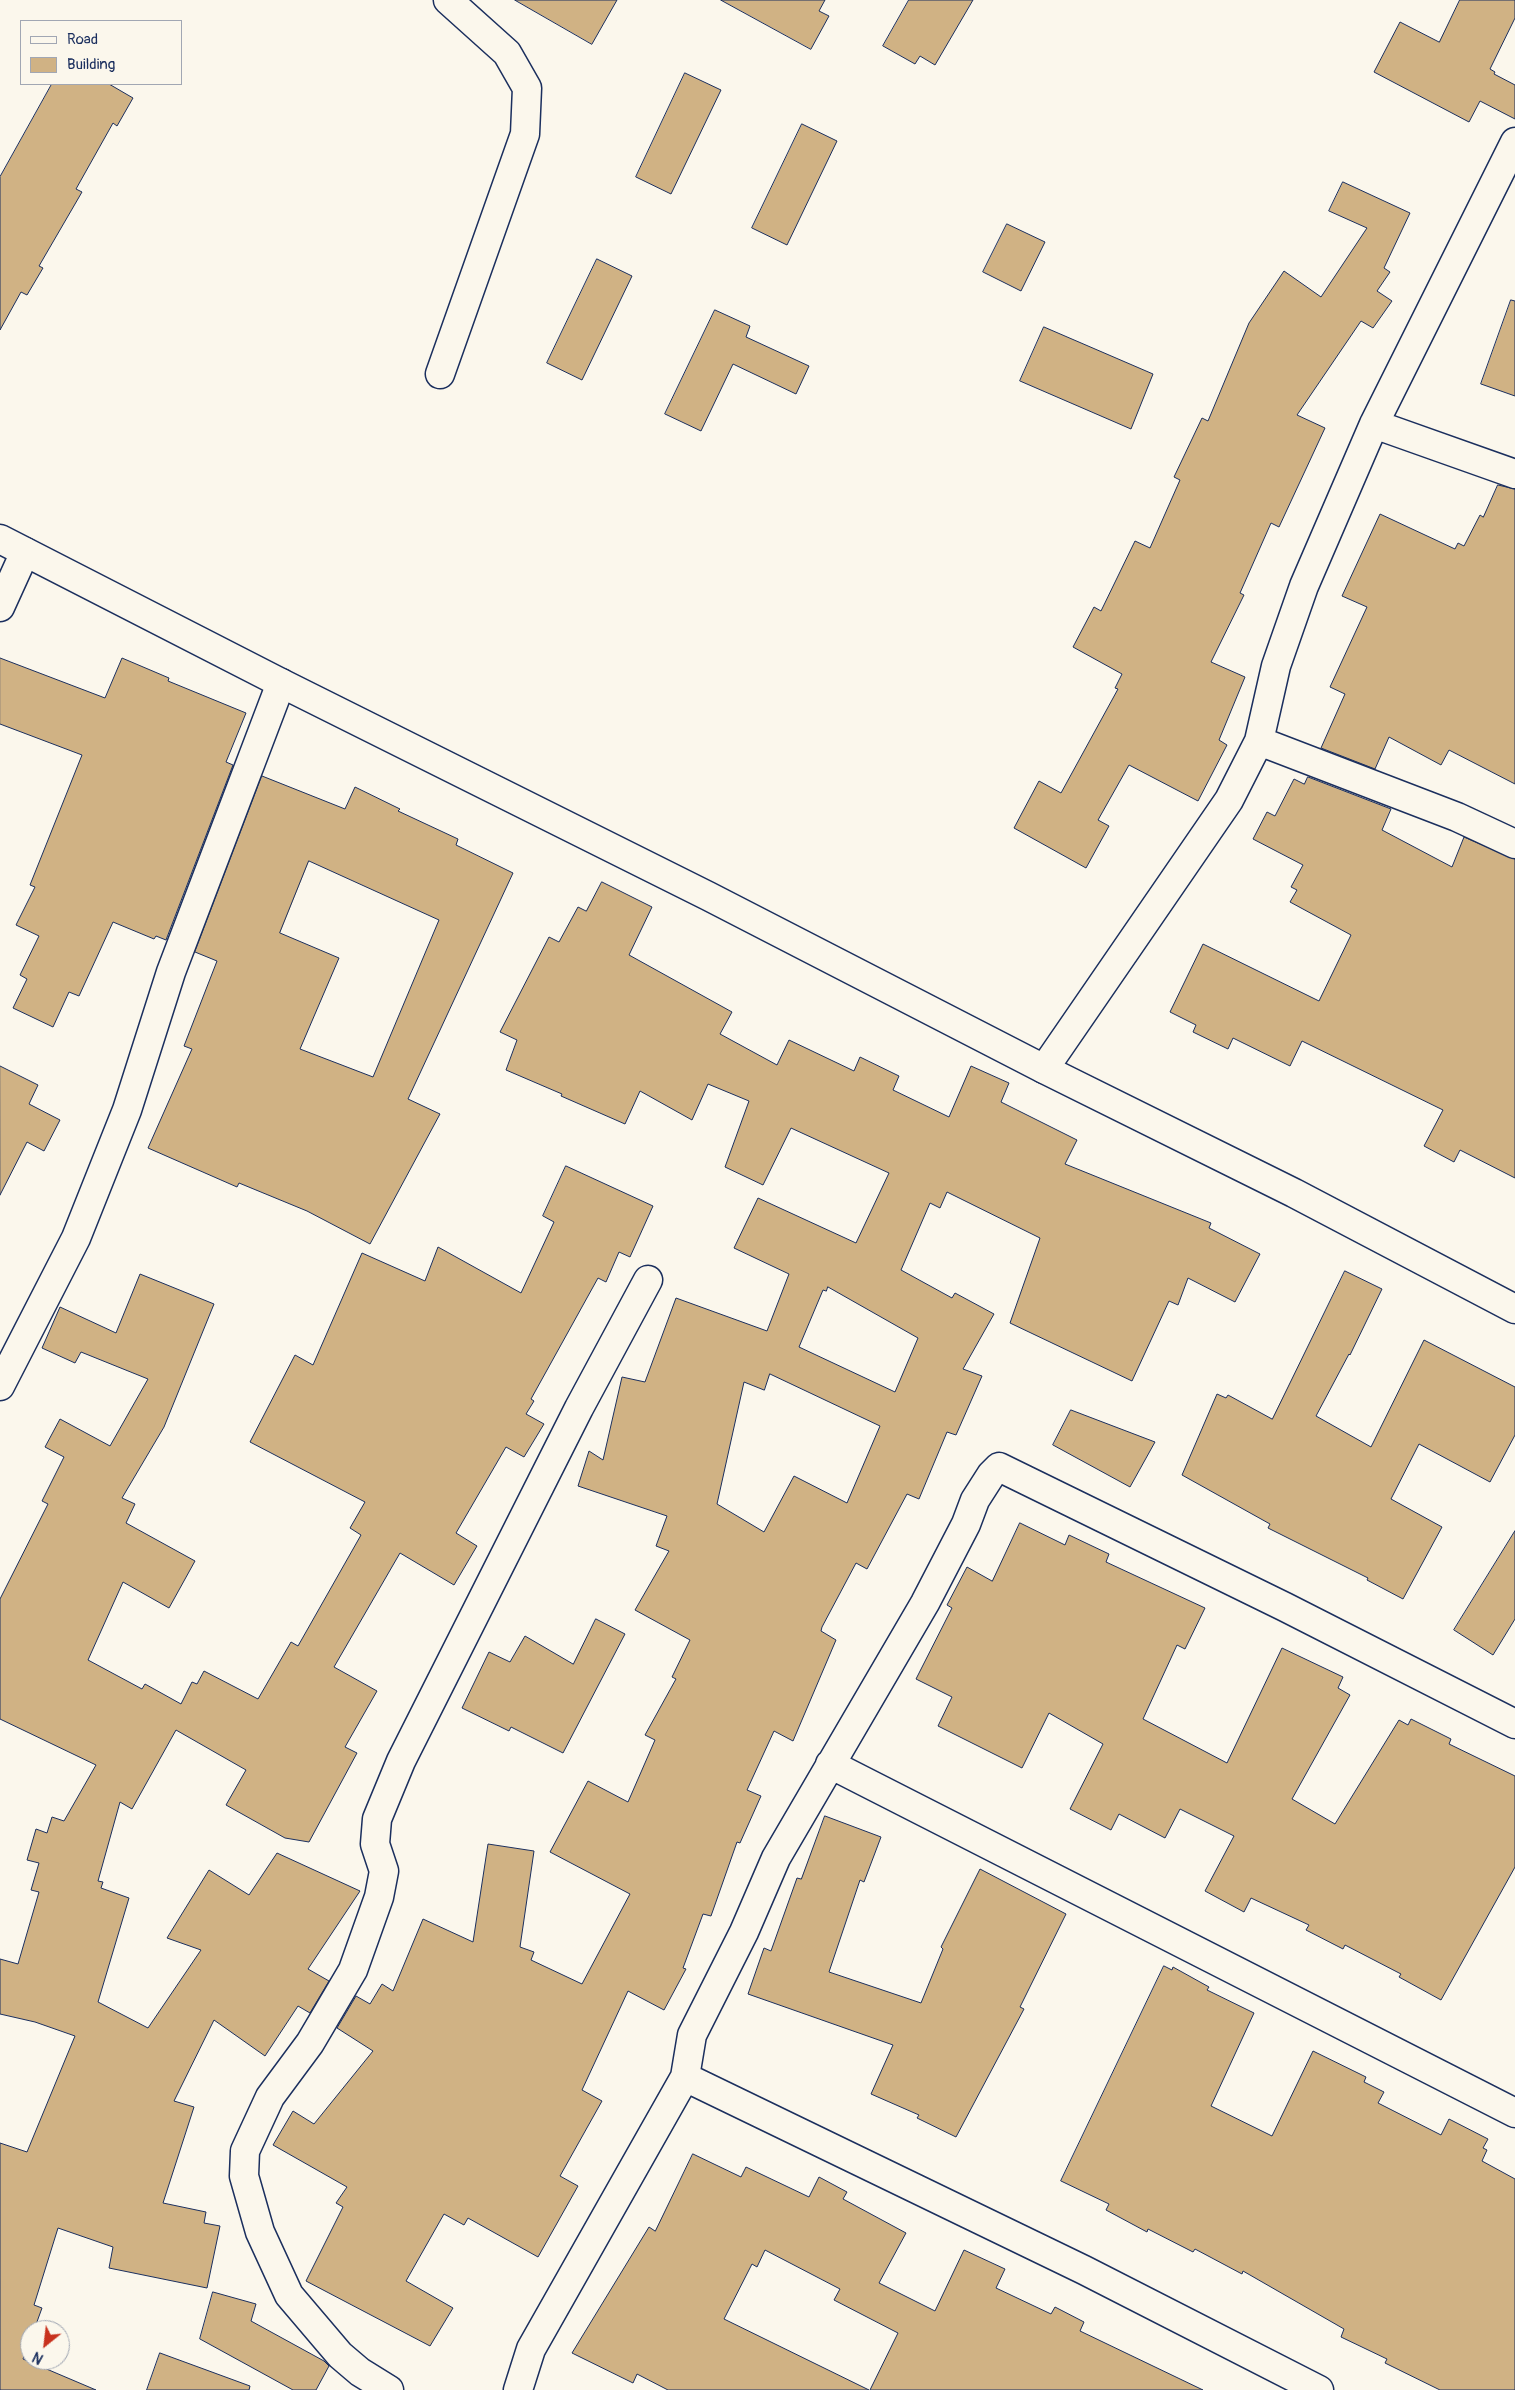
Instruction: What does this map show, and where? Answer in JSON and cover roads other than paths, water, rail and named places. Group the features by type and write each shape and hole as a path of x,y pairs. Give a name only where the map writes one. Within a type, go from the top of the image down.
{"street":[{"path":"440,374 525,134 527,88 507,53 448,0"},
{"path":"1044,1070 1229,800 1259,741 1276,666 1304,586 1374,424 1515,142"},
{"path":"1374,424 1515,474"},
{"path":"0,539 281,683 708,896 1044,1070 1294,1193 1515,1309"},
{"path":"0,607 25,552"},
{"path":"0,1386 76,1238 127,1110 170,972 281,683"},
{"path":"1259,741 1457,817 1515,844"},
{"path":"389,2390 360,2372 340,2355 289,2295 260,2232 244,2176 245,2151 270,2097 310,2043 353,1970 379,1897 384,1872 375,1844 378,1819 402,1761 579,1408 648,1280"},
{"path":"518,2390 531,2349 685,2077 692,2035 744,1932 776,1858 925,1603 966,1524 975,1500 991,1475 999,1467 1285,1607 1515,1724"},
{"path":"830,1764 1515,2114"},
{"path":"685,2077 1084,2270 1318,2390"}]}
